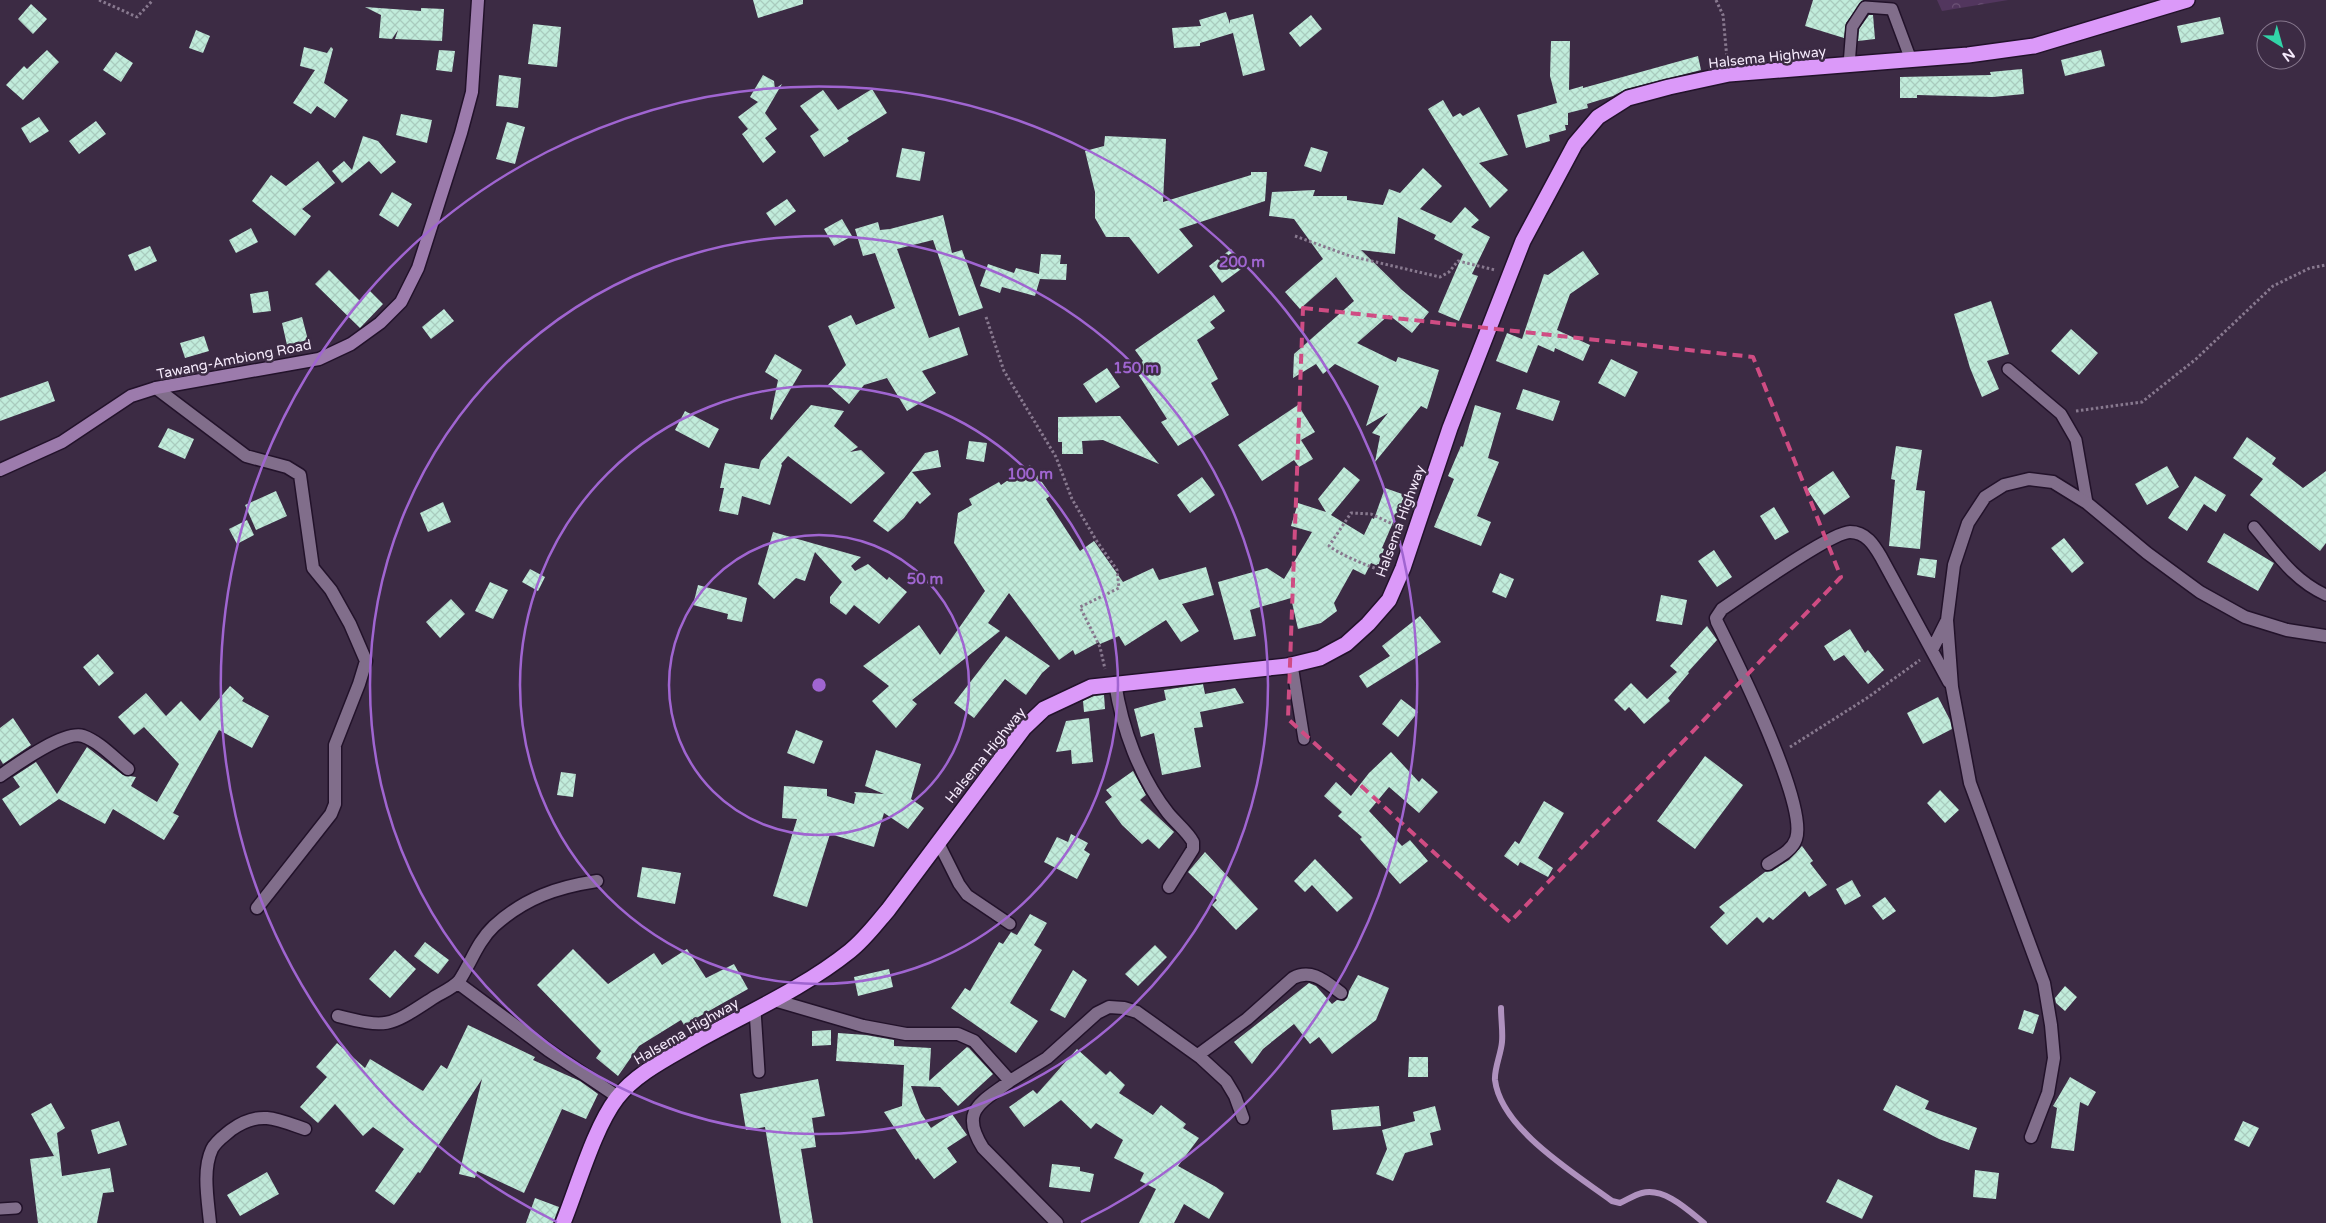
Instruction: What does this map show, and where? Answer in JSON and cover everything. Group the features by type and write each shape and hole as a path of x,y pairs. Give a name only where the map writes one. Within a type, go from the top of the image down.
{"highway":[{"name":"Halsema Highway","path":"563,1223 603,1120 618,1097 641,1076 673,1055 774,1000 849,952 866,936 888,910 1024,728 1044,709 1091,686 1246,672 1292,665 1320,658 1346,644 1368,624 1389,600 1398,579 1450,428 1523,242 1575,144 1598,118 1628,98 1729,74 1911,60 2034,46 2187,0"}],"main road":[{"name":"Tawang-Ambiong Road","path":"0,470 62,442 131,396 156,388 319,359 350,344 380,323 401,302 418,268 461,132 472,92 478,0"}],"street":[{"path":"156,388 246,456 287,467 300,475 313,568 336,598 366,660 359,684 335,745 335,804 331,814 257,908"},
{"path":"2031,1138 2048,1093 2054,1058 2044,983 1970,783 1952,687 1947,620 1954,564 1968,523 1985,497 2004,485 2030,480 2052,482 2087,504 2147,553 2200,592 2238,613 2287,630 2326,636"},
{"path":"1768,864 1790,849 1796,841 1798,833 1795,811 1768,729 1717,622 1716,618 1722,609 1828,540 1850,531 1862,534 1870,540 1952,687"},
{"path":"1932,650 1947,620"},
{"path":"1111,683 1131,746 1146,778 1168,813 1193,842 1194,849 1169,887"},
{"path":"0,776 32,755 73,735 91,740 128,769"},
{"path":"338,1016 371,1024 396,1021 458,982 475,950 493,928 516,908 542,894 567,885 597,881"},
{"path":"1198,1055 1224,1038 1287,982 1300,974 1318,977 1341,993"},
{"path":"458,982 548,1050 618,1097"},
{"path":"774,1000 863,1026 906,1034 958,1034 974,1041 1010,1081"},
{"path":"1057,1223 983,1148 974,1134 971,1123 972,1115 984,1100 1010,1081 1032,1069 1097,1013 1110,1007 1124,1008 1137,1012 1198,1055 1226,1081 1235,1096 1243,1118"},
{"path":"210,1223 208,1200 209,1161 212,1150 220,1139 239,1124 255,1118 269,1118 304,1129"}],"lane":[{"path":"1849,65 1852,27 1865,7 1892,10 1911,60"},
{"path":"2008,368 2061,414 2076,440 2087,504"},
{"path":"2254,527 2291,572 2308,587 2326,595"},
{"path":"1292,665 1304,739"},
{"path":"938,842 958,884 967,895 1010,924"},
{"path":"755,1010 759,1072"},
{"path":"0,1209 16,1208"}],"path":[{"path":"99,0 137,17 153,0"},
{"path":"1716,0 1723,15 1729,74"},
{"path":"1295,236 1350,256 1440,277 1449,272 1458,261 1480,265 1510,276"},
{"path":"2061,414 2142,402 2196,359 2273,286 2310,268 2326,265"},
{"path":"986,317 1004,371 1056,457 1072,499 1096,540 1117,570 1119,588 1080,607 1100,647 1111,683"},
{"path":"1398,579 1353,558 1343,556 1329,546 1351,513 1371,514 1414,534"},
{"path":"1778,756 1866,698 1932,650"}],"highlighted area":[{"path":"1303,308 1753,357 1841,577 1510,922 1288,719"}],"green space":[{"path":"1937,0 2008,0 1942,11"}],"building":[{"path":"753,0 803,0 803,4 758,18"},
{"path":"1813,0 1863,0 1846,23 1844,38 1805,26"},
{"path":"31,4 47,19 33,34 18,19"},
{"path":"365,7 421,11 421,8 444,9 442,41 395,39 398,30 392,39 379,38 381,15"},
{"path":"1226,12 1230,24 1230,20 1253,14 1265,70 1243,76 1233,33 1200,43 1200,46 1174,48 1172,28 1201,26 1199,20"},
{"path":"1311,15 1322,29 1300,47 1289,33"},
{"path":"1869,15 1873,15 1875,39 1858,41 1859,29"},
{"path":"2220,17 2224,34 2181,43 2177,26"},
{"path":"533,24 561,27 557,67 528,64"},
{"path":"196,30 210,36 203,53 189,48"},
{"path":"1551,41 1570,41 1569,90 1583,86 1583,88 1698,56 1701,70 1626,89 1613,96 1587,104 1588,108 1568,113 1568,125 1565,125 1566,130 1549,135 1550,141 1526,148 1517,115 1557,103 1550,76"},
{"path":"304,47 327,53 331,47 333,49 324,83 348,100 335,118 317,106 311,114 293,103 315,70 300,66"},
{"path":"47,50 59,62 23,100 6,85 24,66 27,69"},
{"path":"439,50 455,51 452,72 436,70"},
{"path":"2101,50 2105,66 2065,76 2061,60"},
{"path":"116,52 133,63 121,82 103,70"},
{"path":"2022,69 2024,94 1993,97 1917,95 1917,98 1900,98 1900,77 1991,75 1990,72"},
{"path":"499,75 521,78 518,108 496,106"},
{"path":"763,75 774,81 775,89 782,84 765,113 777,129 765,138 776,152 763,163 742,134 748,129 738,117 758,102 750,97"},
{"path":"872,89 887,113 847,138 849,141 824,157 810,136 819,130 800,106 823,90 838,110"},
{"path":"1443,100 1453,117 1460,113 1463,116 1479,107 1508,155 1479,163 1508,190 1490,208 1428,109"},
{"path":"401,114 432,120 427,143 396,135"},
{"path":"39,117 49,131 30,143 21,128"},
{"path":"96,121 106,134 79,154 69,141"},
{"path":"507,122 525,127 515,164 496,159"},
{"path":"363,136 378,141 396,162 381,174 369,161 342,183 332,171 344,161 352,170"},
{"path":"1105,136 1166,139 1163,202 1251,175 1251,172 1267,172 1265,201 1179,229 1193,246 1158,274 1129,237 1106,237 1095,218 1095,192 1085,151 1104,146"},
{"path":"1311,147 1328,152 1321,172 1304,166"},
{"path":"902,148 925,152 920,181 896,177"},
{"path":"318,161 335,183 302,209 311,216 295,236 252,201 271,175 286,186"},
{"path":"1423,168 1442,186 1420,209 1451,223 1465,207 1479,220 1471,227 1490,237 1472,274 1478,276 1459,321 1438,312 1463,254 1434,239 1436,235 1398,217 1395,254 1361,250 1402,290 1429,312 1412,333 1389,315 1357,343 1396,362 1398,357 1439,370 1427,409 1421,406 1375,462 1380,436 1372,433 1388,413 1366,426 1379,386 1335,364 1323,374 1316,364 1293,378 1294,354 1354,301 1336,277 1300,309 1285,292 1323,259 1294,219 1269,216 1272,192 1315,190 1313,196 1347,196 1347,200 1383,205 1389,189 1400,193"},
{"path":"392,192 412,204 398,227 379,215"},
{"path":"787,199 796,211 775,226 766,213"},
{"path":"943,215 952,253 962,250 983,308 959,316 933,240 897,249 929,338 959,327 968,355 922,371 936,393 907,411 887,378 864,385 849,404 828,385 846,365 828,326 851,315 856,325 895,308 875,253 863,256 855,229 878,222 880,230 890,229"},
{"path":"842,219 852,236 834,246 824,229"},
{"path":"251,228 258,242 236,253 229,240"},
{"path":"150,246 157,261 135,271 128,255"},
{"path":"1231,249 1244,267 1222,283 1209,266"},
{"path":"1583,251 1599,274 1570,294 1557,330 1590,345 1583,361 1555,348 1554,352 1538,345 1527,373 1496,361 1507,333 1522,339 1544,274 1548,275"},
{"path":"1041,254 1061,255 1060,264 1067,264 1066,280 1040,279 1035,296 1002,287 1000,293 980,286 988,264 1014,273 1016,268 1039,274"},
{"path":"329,270 360,301 370,291 383,304 360,328 315,284"},
{"path":"268,291 271,311 253,313 250,294"},
{"path":"1214,295 1225,311 1210,322 1215,328 1197,340 1218,379 1211,383 1229,415 1178,446 1161,422 1167,419 1134,368 1143,361 1135,350"},
{"path":"1991,301 2009,354 1987,361 1999,389 1982,397 1970,368 1954,314"},
{"path":"444,309 454,321 431,339 422,327"},
{"path":"302,317 308,340 287,345 282,323"},
{"path":"2071,329 2098,353 2079,375 2051,351"},
{"path":"204,336 209,351 185,358 180,343"},
{"path":"775,354 802,370 772,420 770,419 778,380 765,372"},
{"path":"1611,359 1638,372 1625,397 1598,383"},
{"path":"1107,368 1120,387 1096,403 1083,384"},
{"path":"48,381 55,401 0,421 0,398"},
{"path":"1523,389 1560,401 1553,421 1516,409"},
{"path":"811,405 844,411 834,426 858,447 850,452 861,450 885,473 851,504 788,456 781,464 770,505 742,496 738,515 719,511 724,488 720,488 725,463 759,469 761,461"},
{"path":"1298,405 1315,432 1301,440 1313,459 1299,467 1294,460 1262,481 1238,445"},
{"path":"1475,405 1501,413 1488,458 1499,462 1477,516 1491,522 1481,546 1434,527 1454,479 1448,476 1461,446 1463,447"},
{"path":"685,411 719,429 709,448 675,430"},
{"path":"1120,416 1159,464 1103,440 1082,441 1083,454 1062,454 1062,442 1058,442 1058,417"},
{"path":"168,428 194,439 185,459 158,447"},
{"path":"2247,437 2276,458 2272,464 2303,488 2326,471 2326,543 2320,551 2250,495 2263,479 2233,458"},
{"path":"969,441 987,443 984,462 966,459"},
{"path":"1896,446 1922,450 1916,490 1925,491 1920,549 1889,546 1895,480 1891,479"},
{"path":"938,450 941,467 912,472 931,494 920,504 917,501 904,518 888,532 873,521 925,453"},
{"path":"1030,465 1051,495 1046,499 1080,551 1094,541 1123,582 1153,568 1159,580 1206,567 1214,595 1182,604 1199,631 1181,642 1166,620 1125,646 1119,636 1100,644 1099,642 1075,655 1073,650 1059,660 1009,593 988,623 1000,631 912,700 917,704 896,728 872,701 889,686 863,666 919,625 940,655 985,591 954,543 958,513 972,505 969,499 999,482 1001,485"},
{"path":"2167,466 2179,487 2147,505 2135,484"},
{"path":"1344,467 1360,480 1331,515 1364,535 1372,518 1374,519 1385,488 1405,495 1382,548 1384,549 1378,566 1371,563 1365,575 1353,569 1334,603 1337,611 1321,623 1298,629 1291,598 1250,610 1256,636 1234,640 1218,582 1267,568 1284,579 1312,532 1291,526 1298,503 1326,512 1318,499"},
{"path":"1833,471 1850,497 1824,515 1807,489"},
{"path":"2195,476 2226,495 2216,512 2204,504 2187,531 2168,518"},
{"path":"1202,477 1215,495 1190,513 1177,495"},
{"path":"276,491 287,516 256,530 245,505"},
{"path":"443,502 451,522 428,532 420,513"},
{"path":"1774,507 1789,532 1775,540 1760,516"},
{"path":"247,520 254,535 237,544 229,529"},
{"path":"773,532 861,557 851,566 855,571 868,564 887,580 889,577 907,592 879,624 854,605 846,615 830,603 830,597 842,582 815,552 805,581 796,578 774,599 758,584"},
{"path":"2224,533 2274,563 2258,591 2207,562"},
{"path":"2064,538 2084,563 2072,573 2051,548"},
{"path":"1714,550 1732,577 1717,587 1698,561"},
{"path":"1920,558 1937,560 1935,578 1917,575"},
{"path":"530,569 545,577 538,591 522,582"},
{"path":"1500,573 1514,579 1506,598 1492,592"},
{"path":"490,582 508,590 493,619 475,611"},
{"path":"698,585 747,598 742,622 727,619 728,614 693,605"},
{"path":"1661,595 1687,600 1682,625 1656,621"},
{"path":"451,599 465,614 440,638 426,622"},
{"path":"1420,616 1441,642 1367,688 1359,676 1390,656 1382,646"},
{"path":"1707,626 1717,640 1688,672 1668,698 1670,701 1644,724 1629,707 1625,711 1614,700 1631,683 1647,699 1677,672 1670,666"},
{"path":"1850,629 1865,653 1868,650 1884,670 1868,684 1844,655 1834,661 1824,646"},
{"path":"1006,636 1050,666 1042,673 1026,695 1005,679 974,718 954,703"},
{"path":"98,654 114,673 99,686 83,667"},
{"path":"1203,684 1205,694 1235,688 1244,703 1200,712 1203,727 1194,728 1201,767 1162,775 1154,733 1141,737 1134,709 1166,700 1164,690"},
{"path":"230,686 244,698 242,701 269,716 252,748 219,730 173,813 179,816 164,840 113,809 105,824 59,799 20,826 2,799 20,787 13,777 36,762 57,794 87,747 123,775 136,777 131,786 157,802 179,764 144,727 134,735 118,717 146,693 166,716 181,701 200,721"},
{"path":"1104,695 1105,709 1084,712 1083,701 1094,696"},
{"path":"1938,697 1950,720 1952,729 1923,744 1907,713"},
{"path":"1401,699 1418,712 1398,737 1382,724"},
{"path":"13,718 31,745 3,764 0,759 0,728"},
{"path":"1089,718 1093,762 1072,764 1071,750 1056,752 1066,721"},
{"path":"796,730 823,741 814,764 787,753"},
{"path":"876,750 921,764 911,799 924,808 908,829 884,813 874,847 830,834 807,907 773,896 797,819 782,818 784,786 827,789 827,796 854,804 856,794 854,792 884,794 865,786"},
{"path":"1391,752 1419,782 1422,778 1438,792 1419,813 1389,787 1369,811 1402,846 1410,840 1428,861 1400,884 1360,839 1362,837 1338,816 1342,812 1324,796 1336,782 1351,796 1369,773"},
{"path":"1705,756 1743,785 1695,849 1657,821"},
{"path":"1133,771 1146,795 1140,800 1174,832 1159,849 1148,839 1142,844 1122,825 1105,802 1112,797 1106,790"},
{"path":"561,772 576,774 573,797 557,795"},
{"path":"1940,790 1959,810 1945,823 1927,803"},
{"path":"1544,801 1564,813 1538,858 1553,868 1548,877 1520,862 1518,866 1504,856 1515,841 1519,844"},
{"path":"1071,834 1088,843 1084,850 1090,854 1077,879 1044,862 1057,837 1068,842"},
{"path":"1802,846 1813,861 1810,863 1827,885 1809,897 1805,891 1773,920 1769,917 1763,923 1757,917 1727,945 1710,927 1725,913 1719,907 1765,872 1772,871 1789,860"},
{"path":"1205,852 1258,909 1236,930 1212,905 1217,900 1188,872"},
{"path":"1315,859 1353,898 1337,912 1312,885 1305,892 1294,881"},
{"path":"642,867 681,873 675,904 637,897"},
{"path":"1852,880 1861,896 1845,905 1836,889"},
{"path":"1885,897 1896,911 1883,920 1872,906"},
{"path":"1030,914 1047,923 1034,945 1042,950 1010,1003 1038,1021 1016,1053 951,1008 965,988 970,991 999,942 1003,944 1011,932 1017,935"},
{"path":"425,942 449,960 438,974 414,956"},
{"path":"1155,945 1167,957 1138,986 1125,974"},
{"path":"573,949 608,984 654,953 662,965 687,949 706,978 734,964 748,989 684,1025 681,1020 639,1046 618,1076 596,1058 601,1051 537,985"},
{"path":"395,950 416,969 390,998 369,979"},
{"path":"889,969 893,987 858,996 854,977"},
{"path":"1073,970 1087,980 1065,1018 1050,1010"},
{"path":"1358,975 1389,988 1376,1020 1332,1054 1319,1037 1310,1044 1294,1024 1263,1049 1252,1064 1234,1042 1309,983 1316,986 1332,1004 1337,1000 1344,1001 1347,998"},
{"path":"2065,986 2077,997 2065,1011 2056,1003 2055,998"},
{"path":"2024,1010 2039,1015 2033,1034 2018,1029"},
{"path":"468,1025 535,1057 533,1060 580,1081 598,1094 586,1119 562,1109 524,1193 477,1171 475,1178 459,1174 482,1079 420,1173 418,1172 394,1205 375,1191 404,1149 373,1127 363,1136 335,1104 318,1123 300,1107 327,1077 316,1067 337,1043 365,1068 370,1059 423,1091 441,1065 447,1069"},
{"path":"831,1030 831,1045 812,1046 812,1031"},
{"path":"838,1033 894,1040 894,1046 931,1048 929,1081 967,1047 993,1074 958,1106 940,1087 911,1086 921,1113 931,1128 952,1114 967,1135 947,1148 957,1162 934,1179 918,1158 916,1160 884,1112 902,1106 904,1065 836,1061"},
{"path":"1077,1049 1106,1075 1110,1071 1125,1085 1119,1093 1153,1115 1161,1105 1186,1124 1183,1128 1199,1138 1178,1166 1224,1193 1209,1219 1184,1204 1174,1223 1139,1223 1156,1189 1140,1181 1144,1173 1114,1158 1123,1140 1096,1123 1091,1129 1061,1100 1024,1127 1009,1107 1033,1090 1037,1094"},
{"path":"1409,1057 1428,1057 1428,1077 1408,1077"},
{"path":"2070,1077 2096,1092 2088,1106 2080,1102 2074,1151 2051,1148 2057,1108 2053,1106"},
{"path":"818,1079 825,1116 812,1118 816,1147 801,1149 813,1223 781,1223 765,1127 746,1130 740,1094"},
{"path":"1896,1085 1929,1101 1925,1109 1977,1128 1969,1150 1939,1139 1883,1110"},
{"path":"51,1103 65,1128 57,1133 62,1176 110,1168 114,1192 103,1193 97,1223 38,1223 30,1159 54,1156 31,1114"},
{"path":"1379,1106 1381,1126 1333,1130 1331,1110"},
{"path":"1435,1106 1441,1130 1430,1133 1433,1145 1405,1153 1393,1181 1376,1174 1387,1149 1382,1130 1415,1121 1413,1112"},
{"path":"119,1121 127,1145 98,1154 91,1130"},
{"path":"2243,1121 2259,1128 2249,1147 2234,1140"},
{"path":"1052,1164 1080,1167 1080,1171 1094,1174 1090,1192 1049,1187"},
{"path":"1975,1170 1999,1173 1996,1199 1973,1197"},
{"path":"267,1172 279,1194 240,1216 227,1195"},
{"path":"1838,1179 1873,1196 1862,1219 1826,1202"},
{"path":"535,1198 559,1207 553,1223 526,1223"}],"waterway":[{"path":"1501,1008 1502,1042 1495,1080 1500,1098 1510,1116 1525,1132 1560,1163 1612,1201 1620,1203 1642,1193 1659,1193 1675,1201 1704,1223"}]}
